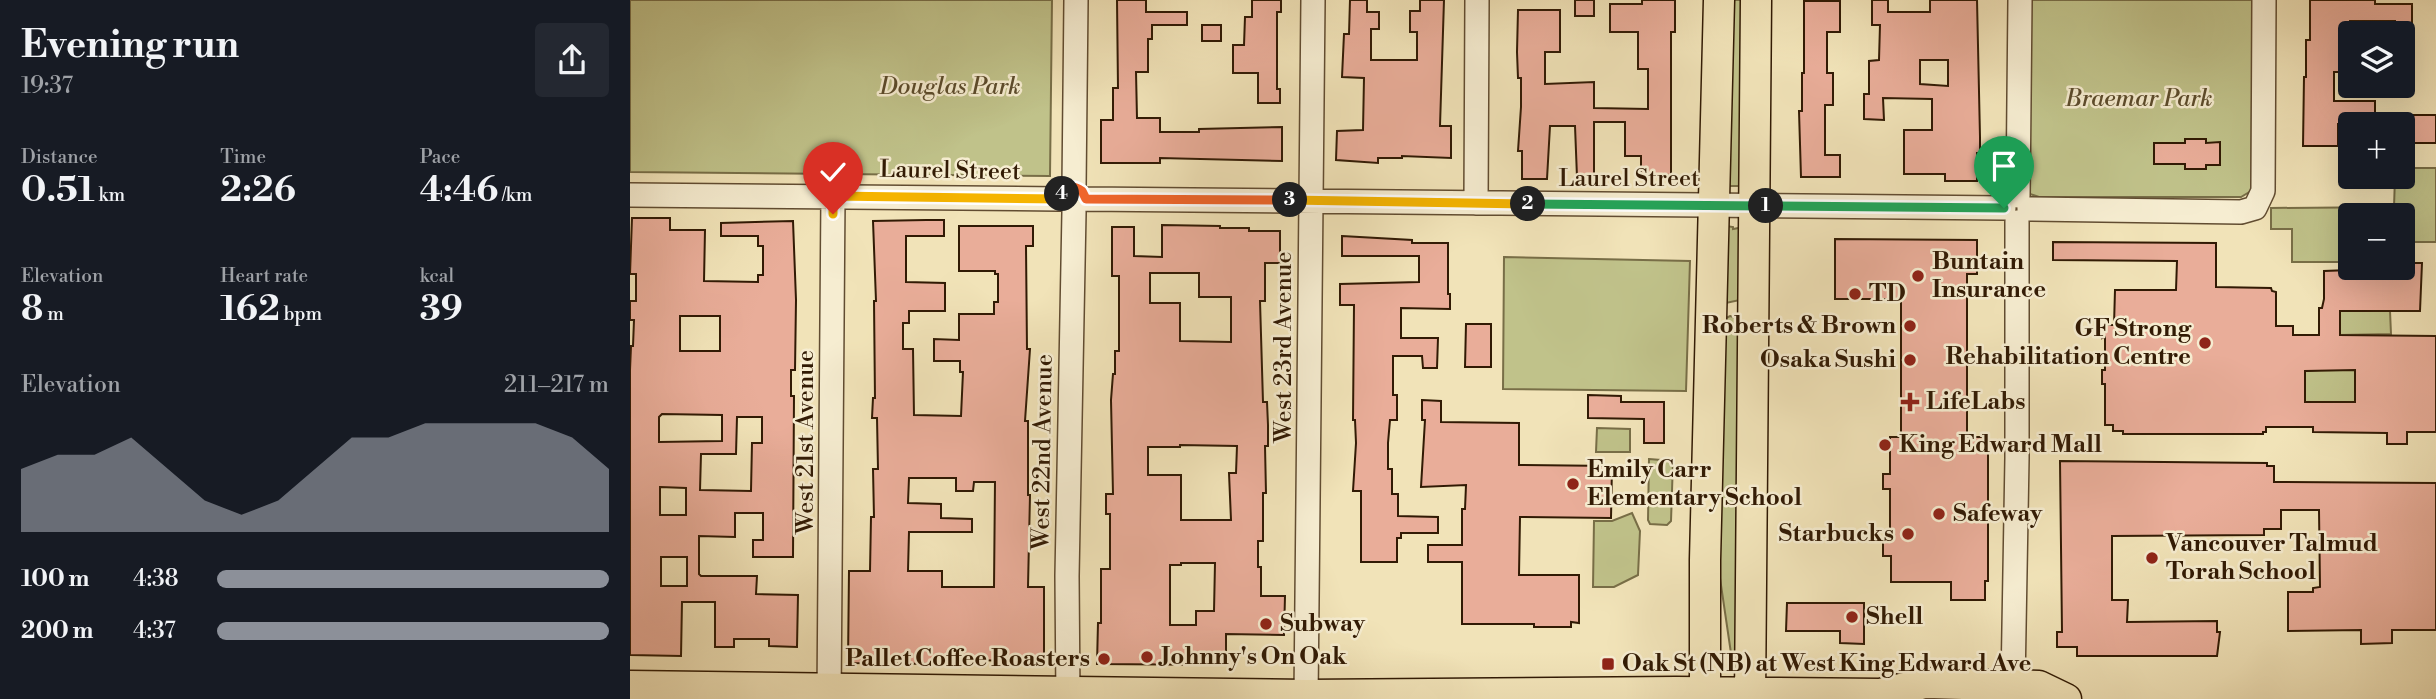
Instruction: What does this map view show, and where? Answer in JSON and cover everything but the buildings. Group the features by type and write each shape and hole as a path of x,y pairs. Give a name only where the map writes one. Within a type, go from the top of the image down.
{"main road":[{"path":"1705,696 1710,314 1718,0"},
{"path":"1751,696 1756,0"},
{"path":"1710,314 1753,308"},
{"path":"630,686 829,693 1068,696 1888,696 1925,683 2039,685 2066,699"}],"street":[{"name":"West 22nd Avenue","path":"1068,696 1067,576 1076,0"},
{"name":"West 23rd Avenue","path":"1306,697 1313,0"},
{"path":"1476,203 1477,0"},
{"path":"2013,684 2020,0"},
{"name":"Laurel Street","path":"630,195 1311,200 2241,212 2255,208 2263,191 2264,0"},
{"name":"West 21st Avenue","path":"829,693 833,196"}],"green space":[{"name":"Douglas Park","path":"630,0 1052,0 1050,176 630,172"},
{"path":"1727,0 1747,0 1745,186 1727,186"},
{"name":"Braemar Park","path":"2027,0 2253,0 2251,191 2241,197 2039,197 2030,194 2027,189"},
{"path":"2415,168 2436,168 2436,242 2415,242 2415,203 2394,203 2395,189 2415,189"},
{"path":"2338,207 2338,262 2292,262 2292,229 2271,229 2271,208"},
{"path":"1726,226 1733,229 1744,227 1740,300 1721,304"},
{"path":"1504,257 1690,261 1686,391 1503,389"},
{"path":"2340,311 2390,311 2391,334 2340,335"},
{"path":"1730,316 1740,319 1739,645 1732,660 1717,558 1726,318"},
{"path":"2388,365 2355,402 2305,402 2305,371"},
{"path":"1597,428 1630,429 1630,452 1596,452"},
{"path":"1649,459 1673,461 1671,521 1667,525 1650,524 1648,520"},
{"path":"1632,513 1640,531 1638,575 1614,587 1593,587 1594,521 1612,521"}],"place":[{"name":"Buntain Insurance","path":"1918,276"},
{"name":"TD","path":"1855,294"},
{"name":"Roberts & Brown","path":"1910,326"},
{"name":"GF Strong Rehabilitation Centre","path":"2205,343"},
{"name":"Osaka Sushi","path":"1910,360"},
{"name":"LifeLabs","path":"1910,402"},
{"name":"King Edward Mall","path":"1885,445"},
{"name":"Emily Carr Elementary School","path":"1573,484"},
{"name":"Safeway","path":"1939,514"},
{"name":"Starbucks","path":"1908,534"},
{"name":"Vancouver Talmud Torah School","path":"2152,558"},
{"name":"Shell","path":"1852,617"},
{"name":"Subway","path":"1266,624"},
{"name":"Johnny's On Oak","path":"1147,657"},
{"name":"Pallet Coffee Roasters","path":"1104,659"},
{"name":"Oak St (NB) at West King Edward Ave","path":"1608,664"}],"route":[{"path":"833,214 833,196 1060,199 1064,190 1069,187 1078,188 1086,199 2004,208"}]}
